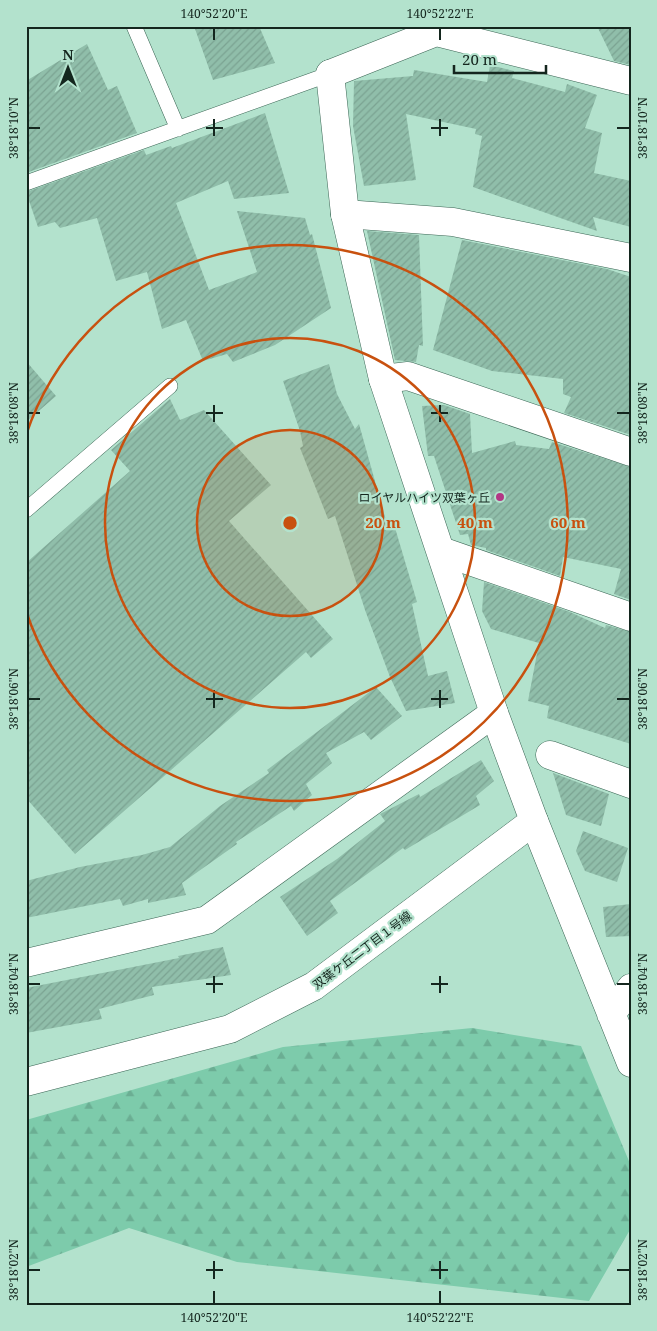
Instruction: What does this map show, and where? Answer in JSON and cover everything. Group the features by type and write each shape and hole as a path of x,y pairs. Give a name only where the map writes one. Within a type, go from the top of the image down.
{"street":[{"path":"631,81 436,32 330,74 345,214 382,379 494,713 534,820 631,1063"},
{"path":"345,214 453,222 631,258"},
{"path":"382,379 408,376 631,452"},
{"path":"441,551 631,617"},
{"path":"26,963 208,920 494,713"},
{"path":"550,755 631,784"},
{"name":"双葉ケ丘二丁目１号線","path":"26,1082 230,1029 314,986 534,820"},
{"path":"611,1014 631,988"}],"lane":[{"path":"134,26 178,128"},
{"path":"26,183 330,74"},
{"path":"26,510 170,386"}],"green space":[{"path":"472,1028 581,1046 631,1166 631,1228 589,1301 237,1262 129,1228 26,1267 26,1120 283,1047"}],"building":[{"path":"194,26 259,26 275,63 213,80"},
{"path":"597,26 631,26 631,65 614,61"},
{"path":"87,44 108,90 117,86 137,133 26,173 26,81"},
{"path":"490,65 514,71 512,78 565,92 567,84 597,95 585,128 602,133 594,173 631,181 631,227 593,217 597,231 473,187 482,136 475,134 476,129 406,114 416,180 364,186 353,126 354,81 413,76 414,70 487,82"},
{"path":"265,113 289,193 234,199 228,181 176,203 209,290 257,272 237,211 305,218 310,235 312,234 331,308 275,345 233,362 227,354 203,361 186,320 162,329 147,272 116,281 97,218 60,228 55,222 38,227 26,192 144,150 146,155 171,146 172,148"},
{"path":"367,231 419,235 423,346 419,345 416,362 395,360"},
{"path":"462,240 607,269 631,277 631,435 564,413 571,397 563,394 563,379 492,371 433,350"},
{"path":"26,361 56,396 26,422"},
{"path":"329,364 337,394 355,429 359,424 387,524 393,521 417,602 412,604 428,676 447,671 455,703 406,711 390,677 365,610 335,516 328,519 300,448 303,446 300,431 283,381"},
{"path":"170,399 180,420 204,410 271,485 229,521 333,639 311,658 306,652 75,854 26,798 26,563 130,471 111,450"},
{"path":"444,405 470,414 472,453 515,441 516,445 549,449 552,442 631,467 631,600 614,594 621,569 563,557 560,576 486,550 486,548 471,545 468,534 460,535 434,456 428,456 422,406"},
{"path":"484,582 570,612 605,628 606,625 631,632 631,744 547,718 549,706 528,701 539,643 491,629 482,611"},
{"path":"376,687 402,716 371,740 364,732 326,753 332,763 306,784 312,795 294,811 291,806 236,842 237,844 182,883 186,895 148,903 148,899 123,906 120,899 26,918 26,881 170,847 220,806 269,773 267,770"},
{"path":"481,760 494,781 476,796 480,805 405,850 403,848 330,901 338,913 307,936 280,897 337,859 385,821 380,814 419,794 420,797"},
{"path":"553,773 609,794 601,826 566,815"},
{"path":"583,831 628,848 617,882 585,871 576,851"},
{"path":"631,904 631,936 606,937 603,907"},
{"path":"223,947 231,975 152,987 154,995 99,1009 102,1019 26,1033 26,988 179,958 178,956"}],"place":[{"name":"ロイヤルハイツ双葉ヶ丘","path":"500,497"}]}
